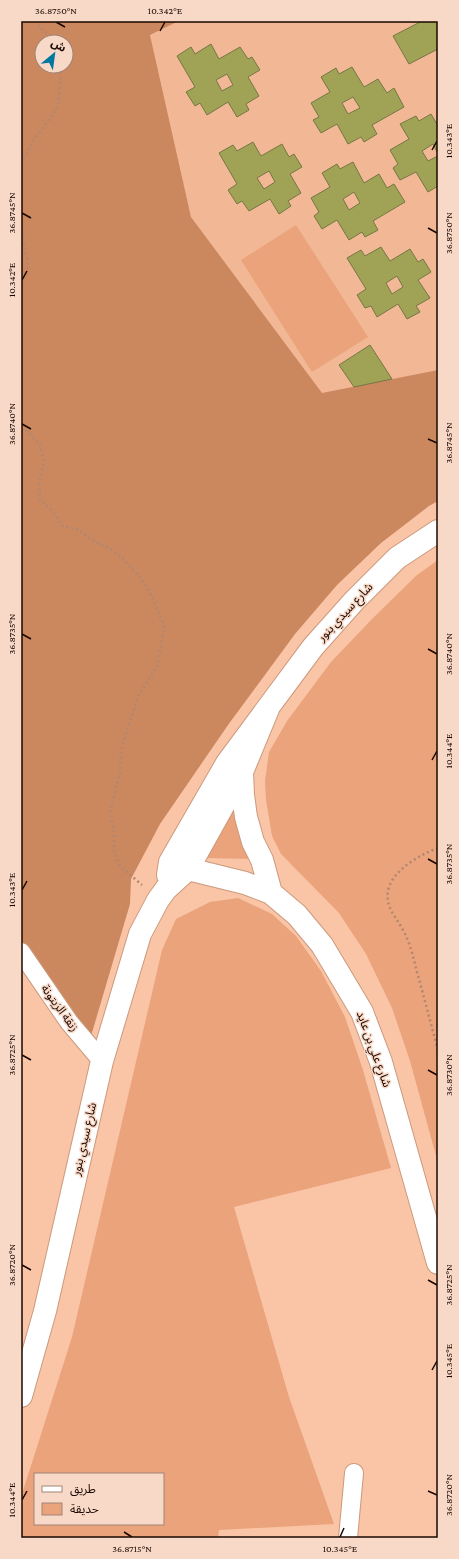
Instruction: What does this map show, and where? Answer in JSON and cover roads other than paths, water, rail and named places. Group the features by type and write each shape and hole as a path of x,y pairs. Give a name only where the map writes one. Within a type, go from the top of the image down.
{"street":[{"name":"شارع سيدي بنور","path":"179,866 227,763 313,647 354,601 397,558 438,531"},
{"name":"شارع سيدي بنور","path":"21,1396 45,1311 102,1061 140,934 179,866 242,772 268,709"},
{"path":"242,772 246,817 253,842 262,860 271,893"},
{"name":"شارع علي بن عايد","path":"179,866 245,883 271,893 297,915 322,945 362,1012 381,1062 438,1263"},
{"name":"زنقة الزيتونة","path":"21,952 69,1022 102,1061"},
{"path":"348,1538 354,1473"}]}
